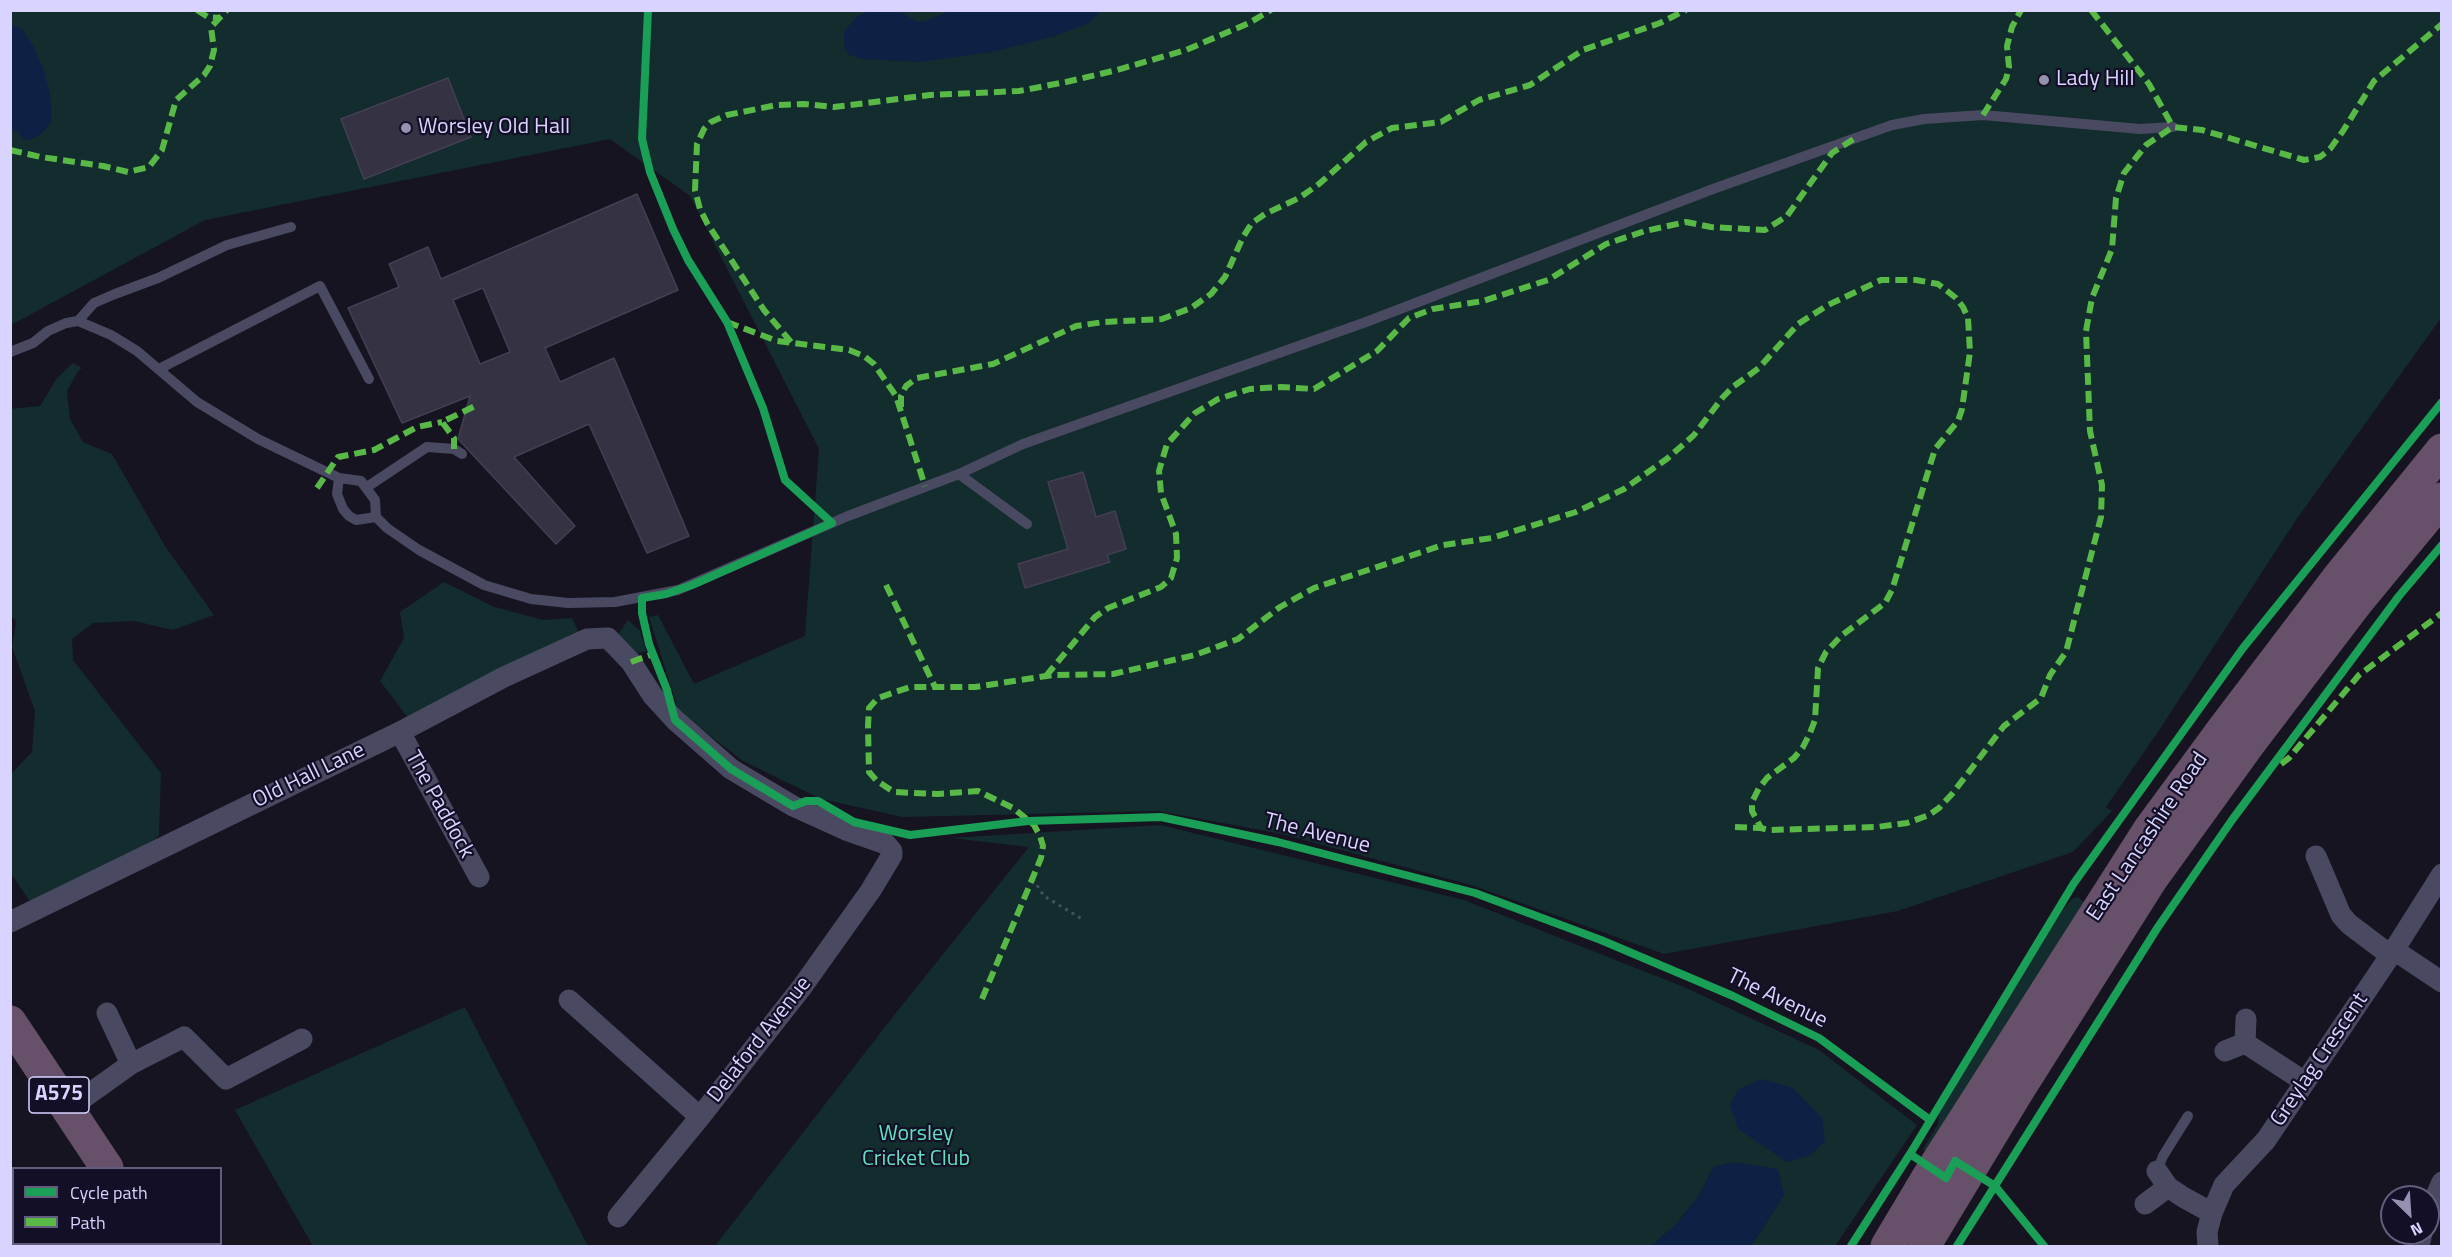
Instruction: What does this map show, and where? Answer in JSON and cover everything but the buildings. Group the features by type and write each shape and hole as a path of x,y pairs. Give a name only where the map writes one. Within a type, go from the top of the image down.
{"highway":[{"name":"East Lancashire Road","path":"1887,1246 1933,1169 2150,830 2224,728 2331,588 2442,450"},
{"name":"East Lancashire Road","path":"1924,1246 2017,1092 2152,878 2349,611 2442,499"},
{"name":"A575","path":"10,1022 106,1167"}],"street":[{"name":"Old Hall Lane","path":"10,922 400,732 504,677 587,639 609,638 631,662 653,696 675,720 730,769 793,806 846,830 886,844 892,855"},
{"name":"The Paddock","path":"400,732 479,878"},
{"name":"Delaford Avenue","path":"618,1217 802,987 871,890 892,855"},
{"path":"2316,856 2319,886 2349,924 2442,982"},
{"name":"Greylag Crescent","path":"2208,1246 2207,1232 2224,1185 2266,1140 2442,874"},
{"path":"569,1000 700,1117"},
{"path":"107,1013 131,1064"},
{"path":"2245,1043 2246,1019"},
{"path":"68,1109 131,1064 184,1037 226,1079 302,1039"},
{"path":"2245,1043 2305,1082"},
{"path":"2225,1051 2245,1043"},
{"path":"2145,1204 2163,1179 2183,1197 2212,1213"}],"lane":[{"path":"10,352 33,343 48,331 66,323 78,321 111,335 137,351 197,402 258,439 339,478 355,479 367,487 376,504 376,517 387,528 419,550 484,585 531,600 568,603 615,602 678,590 848,516 959,474 1023,444 1366,322 1713,189 1892,125 1924,119 1983,116 2140,129 2174,127"},
{"path":"78,321 94,303 158,278 227,245 291,227"},
{"path":"159,369 320,286 369,379"},
{"path":"367,487 427,447 454,449 462,454"},
{"path":"959,474 1027,524"},
{"path":"339,478 337,494 343,509 349,516 356,520 376,517"},
{"path":"2163,1179 2163,1156 2188,1116"}],"path":[{"path":"1033,879 1044,896 1082,919"}],"green space":[{"path":"11,11 2441,11 2441,318 2296,520 2158,732 2106,807 2112,811 2073,852 1898,911 1664,954 1471,885 1282,834 1158,811 903,817 821,799 743,761 679,712 649,617 658,615 694,684 805,636 819,449 690,196 610,139 205,220 11,325"},
{"path":"73,363 82,368 67,391 70,419 83,442 112,454 165,546 214,615 173,630 134,621 93,623 72,639 73,660 161,773 159,835 147,848 31,903 10,872 11,774 32,752 35,711 12,647 16,621 10,615 10,409 40,406 57,378"},
{"path":"444,582 492,606 543,620 572,618 580,635 408,718 380,681 404,638 400,612"},
{"path":"628,620 640,631 646,651 633,655 617,636"},
{"name":"Worsley Cricket Club","path":"1161,825 1464,900 1684,987 1819,1050 1917,1125 1835,1246 1751,1246 1784,1195 1714,1167 1698,1197 1674,1227 1650,1246 715,1246 895,1014 1029,847 951,838"},
{"path":"2078,897 2084,902 1925,1152 1923,1149 1938,1124 1939,1114 1956,1083 2061,912 2072,899"},
{"path":"465,1007 588,1246 313,1246 235,1110"}],"water":[{"path":"872,10 899,11 917,22 926,21 950,11 1100,11 1089,23 1055,36 992,52 919,62 862,59 849,55 844,46 844,32 856,17"},
{"path":"11,24 22,29 34,47 44,71 50,95 52,113 50,124 40,135 29,140 24,140 18,132 11,129"},
{"path":"1761,1079 1793,1088 1822,1118 1825,1142 1809,1156 1787,1162 1738,1129 1730,1105 1738,1090"},
{"path":"1734,1162 1778,1169 1784,1195 1751,1246 1650,1246 1674,1227 1698,1197 1714,1167"}],"marked path":[{"path":"197,10 208,17 220,18"},
{"path":"10,150 128,172 149,167 162,150 176,100 204,75 210,66 214,50 211,27 227,10"},
{"path":"791,342 764,310 700,209 695,190 697,144 704,129 711,122 727,115 777,105 804,104 834,107 930,95 1019,91 1066,82 1186,50 1249,23 1271,10"},
{"path":"901,407 901,396 906,386 917,378 993,364 1076,326 1162,319 1191,308 1211,294 1225,277 1252,223 1265,214 1299,198 1319,184 1366,142 1392,128 1441,122 1479,100 1530,85 1583,50 1660,23 1686,10"},
{"path":"1983,115 2006,79 2009,67 2007,46 2012,27 2021,10"},
{"path":"2091,10 2149,84 2173,127"},
{"path":"982,999 1041,858 1043,846 1040,836 1034,825 1013,808 978,791 938,794 894,792 877,781 869,772 868,726 869,708 878,698 910,687 975,687 1053,675 1113,674 1195,655 1238,639 1280,607 1314,588 1443,545 1492,538 1576,512 1624,489 1668,458 1694,435 1723,397 1759,368 1798,324 1828,305 1881,280 1916,280 1938,284 1956,298 1963,307 1968,318 1970,352 1962,409 1958,421 1935,449 1892,590 1885,603 1841,636 1826,652 1818,668 1815,720 1810,733 1794,758 1767,778 1759,788 1752,802 1752,811 1761,828 1768,830 1877,827 1907,823 1929,815 1952,794 2004,726 2041,698 2050,675 2066,652 2101,517 2102,485 2090,431 2086,331 2092,298 2112,249 2116,198 2124,173 2146,145 2173,127 2202,130 2304,160 2320,157 2330,149 2343,131 2374,81 2442,24"},
{"path":"1046,676 1095,617 1108,608 1161,587 1171,578 1177,558 1176,534 1161,493 1159,471 1167,444 1195,413 1218,399 1250,389 1281,387 1314,389 1377,351 1409,318 1433,309 1483,301 1548,280 1606,244 1645,231 1686,222 1711,227 1765,230 1787,216 1832,153 1855,138"},
{"path":"727,322 777,341 849,350 864,356 874,364 896,396 925,486"},
{"path":"454,449 454,438 442,422 475,406"},
{"path":"317,488 338,457 374,450 417,427 442,422"},
{"path":"886,585 936,689"},
{"path":"2281,764 2289,758 2359,675 2442,613"},
{"path":"631,662 653,654"},
{"path":"1735,827 1761,828"}],"cycle path":[{"name":"The Avenue","path":"648,10 642,139 650,172 688,260 727,322 763,408 785,480 832,523 692,585 666,594 642,598 642,613 649,644 667,690 675,720 731,769 793,806 806,801 818,801 854,822 910,835 1028,821 1161,817 1278,842 1475,893 1601,940 1733,996 1819,1038 1930,1120"},
{"path":"1851,1246 1910,1154 2074,883 2243,648 2442,402"},
{"path":"1957,1246 2158,927 2232,820 2399,596 2442,545"},
{"path":"1910,1154 1946,1178 1955,1161 1995,1186 2044,1246"}],"place":[{"name":"Lady Hill","path":"2044,80"},
{"name":"Worsley Old Hall","path":"406,128"}]}
